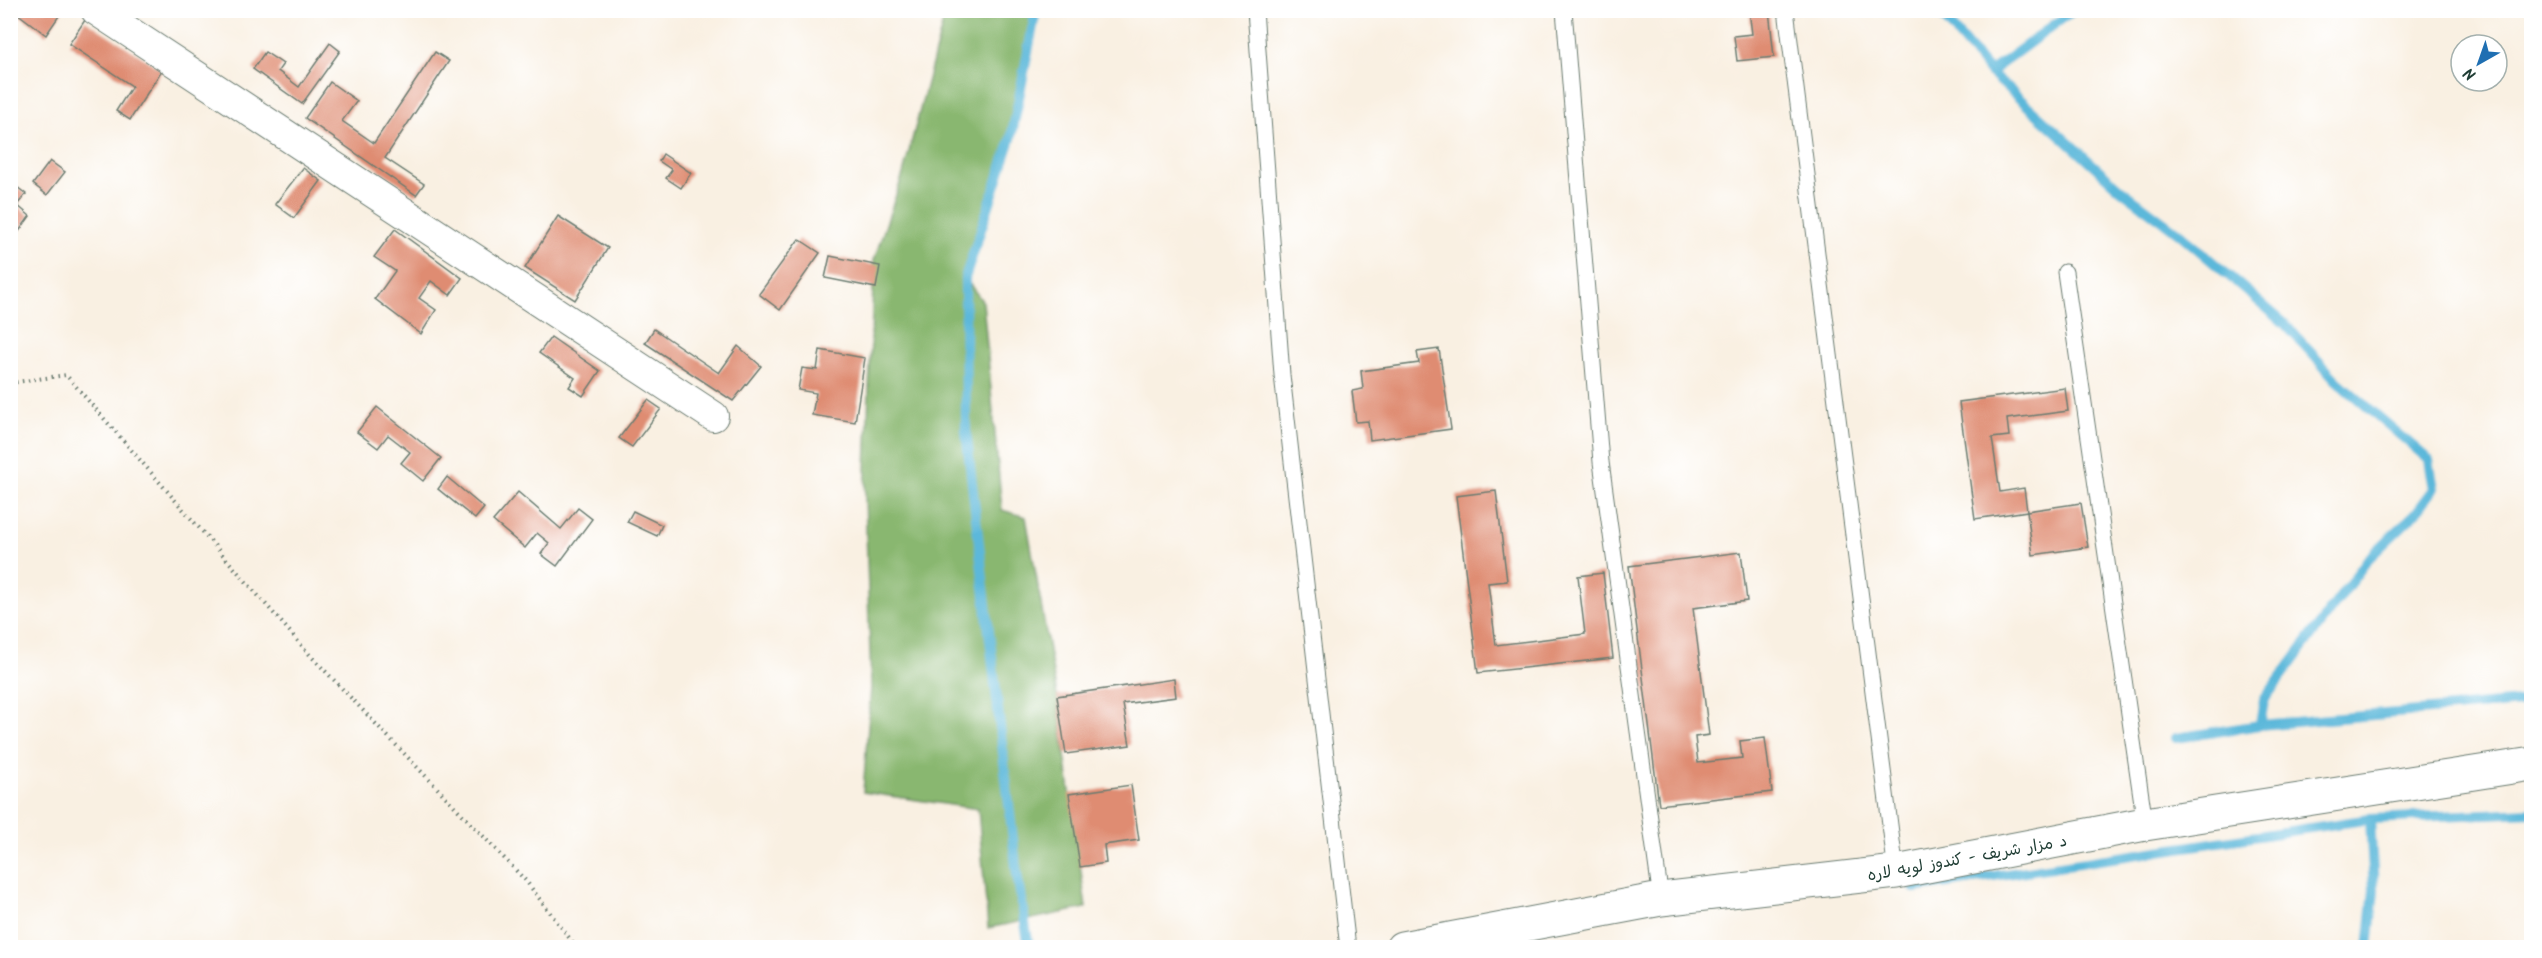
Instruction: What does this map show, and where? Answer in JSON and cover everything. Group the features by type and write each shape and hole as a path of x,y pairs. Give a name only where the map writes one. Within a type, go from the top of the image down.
{"main road":[{"name":"د مزار شریف - کندوز لویه لاره","path":"1402,948 1660,899 1896,872 2145,824 2532,764"}],"street":[{"path":"96,10 713,416"}],"lane":[{"path":"1255,10 1282,375 1348,948"},
{"path":"1564,10 1601,462 1660,899"},
{"path":"1786,10 1896,872"},
{"path":"2065,272 2145,824"}],"path":[{"path":"10,383 66,375 310,655 526,881 577,948"}],"green space":[{"path":"946,11 1017,11 1034,16 1011,139 965,278 983,302 1002,510 1026,517 1057,696 1086,908 988,928 978,809 863,792 871,687 865,496 874,260 903,174"}],"building":[{"path":"13,10 63,10 46,35"},
{"path":"1749,10 1769,10 1774,57 1737,61 1734,36 1752,34"},
{"path":"85,20 162,70 130,120 116,111 132,86 69,44"},
{"path":"330,43 340,51 302,104 253,69 265,52 283,64 278,71 299,87"},
{"path":"435,52 449,61 385,158 424,184 416,195 305,118 330,82 357,101 342,121 374,143"},
{"path":"663,154 691,173 681,188 666,178 672,170 659,161"},
{"path":"50,161 65,172 47,195 33,184"},
{"path":"303,168 321,181 294,218 275,204"},
{"path":"12,183 26,194 17,205 30,216 17,234 10,230"},
{"path":"558,216 608,248 575,300 525,268"},
{"path":"395,229 462,278 450,295 431,281 419,298 436,310 421,334 375,299 395,271 374,257"},
{"path":"799,239 820,253 780,310 759,294"},
{"path":"830,256 880,266 876,288 825,278"},
{"path":"654,329 719,373 738,346 761,366 733,401 645,343"},
{"path":"551,337 600,371 583,396 569,387 575,378 539,353"},
{"path":"1439,349 1451,429 1370,440 1368,421 1356,422 1352,391 1363,389 1361,371 1419,363 1417,352"},
{"path":"820,350 865,358 855,422 812,415 816,393 798,390 802,368 817,370"},
{"path":"2065,388 2068,411 2007,419 2009,436 1992,438 2000,492 2024,488 2027,511 1975,519 1959,402"},
{"path":"648,400 661,409 632,447 619,438"},
{"path":"377,407 441,458 423,481 401,463 410,452 388,435 378,448 357,432"},
{"path":"447,477 484,508 475,519 438,489"},
{"path":"1496,491 1507,581 1488,583 1496,645 1585,634 1578,576 1603,573 1613,658 1478,673 1456,496"},
{"path":"518,492 561,529 578,508 592,519 557,566 541,554 549,543 537,533 525,548 493,521"},
{"path":"2081,503 2088,547 2033,555 2027,511"},
{"path":"633,511 662,525 657,536 627,522"},
{"path":"1741,552 1747,601 1693,608 1709,735 1695,737 1698,763 1742,758 1740,741 1765,738 1772,792 1659,805 1629,566"},
{"path":"1174,679 1176,697 1123,704 1130,745 1066,754 1057,696"},
{"path":"1131,785 1139,840 1104,845 1106,863 1080,867 1069,794"}],"waterway":[{"path":"1028,941 1017,874 966,431 965,278 1011,139 1036,10"},
{"path":"1937,10 1990,72 2120,189 2180,234 2284,323 2336,380 2429,460 2434,489 2415,514 2368,559 2264,700 2260,725"},
{"path":"1990,72 2074,10"},
{"path":"2176,738 2260,725 2532,701"},
{"path":"1914,888 2370,819 2532,812"},
{"path":"2368,948 2374,890 2370,819"}]}
